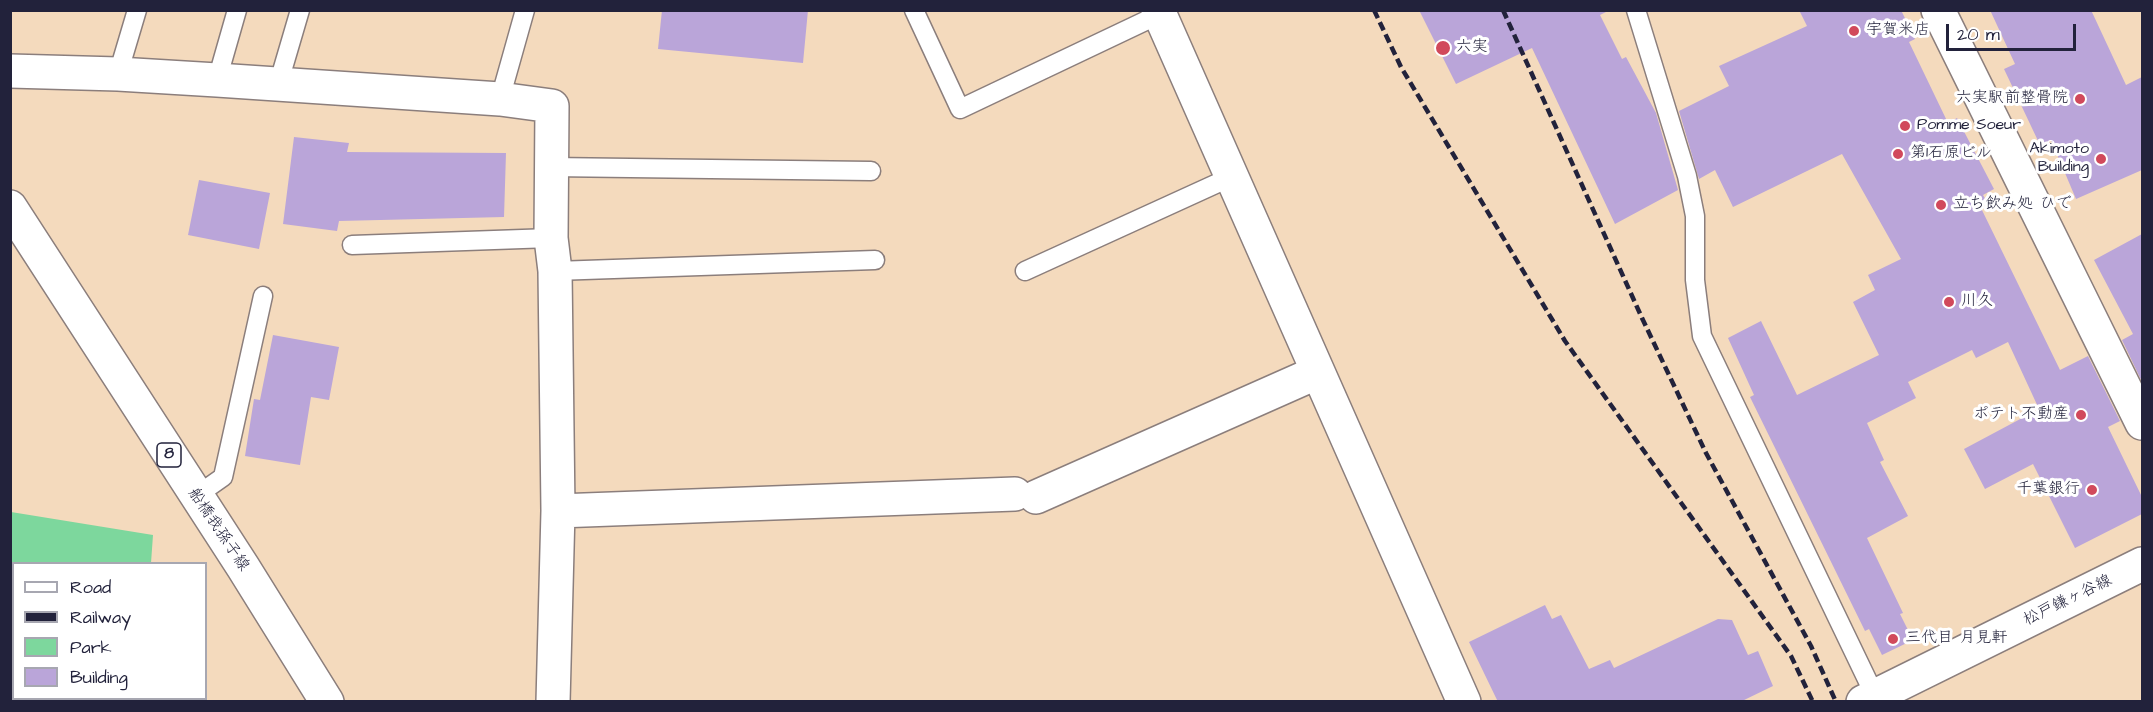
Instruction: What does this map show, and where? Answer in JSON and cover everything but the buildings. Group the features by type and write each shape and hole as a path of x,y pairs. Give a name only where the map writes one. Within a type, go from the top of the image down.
{"street":[{"path":"1159,12 1464,702"},
{"path":"1944,12 2142,423"},
{"path":"10,71 217,80 500,99 552,106 551,238 555,271 558,511 553,702"},
{"name":"船橋我孫子線","path":"10,207 243,567 327,702"},
{"path":"558,511 1026,496 1318,372"},
{"name":"松戸鎌ヶ谷線","path":"1869,699 2142,564"}],"lane":[{"path":"118,74 137,10"},
{"path":"217,80 237,10"},
{"path":"278,85 300,10"},
{"path":"500,99 525,10"},
{"path":"914,10 960,109 1159,12"},
{"path":"1636,10 1687,176 1695,216 1695,280 1702,336 1869,699"},
{"path":"550,168 871,171"},
{"path":"1025,271 1231,177"},
{"path":"352,245 551,238"},
{"path":"555,271 875,260"},
{"path":"196,496 223,477 263,296"}],"green space":[{"path":"11,512 153,535 151,562 12,562 12,700 142,701 11,701"}],"railway":[{"path":"1374,10 1401,67 1565,341 1791,656 1813,702"},
{"path":"1503,10 1642,318 1706,453 1811,646 1836,702"}],"place":[{"name":"宇賀米店","path":"1854,31"},
{"name":"六実","path":"1443,48"},
{"name":"六実駅前整骨院","path":"2080,99"},
{"name":"Pomme Soeur","path":"1905,126"},
{"name":"第1石原ビル","path":"1898,154"},
{"name":"Akimoto Building","path":"2101,159"},
{"name":"立ち飲み処 ひで","path":"1941,205"},
{"name":"川久","path":"1949,302"},
{"name":"ポテト不動産","path":"2081,415"},
{"name":"千葉銀行","path":"2092,490"},
{"name":"三代目 月見軒","path":"1893,639"}]}
